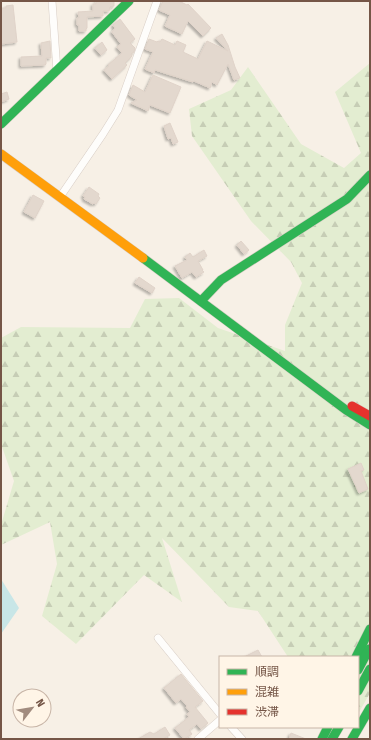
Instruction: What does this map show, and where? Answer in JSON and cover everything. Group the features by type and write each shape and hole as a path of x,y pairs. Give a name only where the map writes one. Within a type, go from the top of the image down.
{"main road":[{"path":"1,124 129,1"},
{"path":"1,154 346,410 370,425"},
{"path":"201,301 221,280 347,199 370,175"},
{"path":"306,380 370,416"},
{"path":"356,656 370,629"},
{"path":"359,668 370,648"},
{"path":"359,689 370,669"},
{"path":"359,694 370,678"},
{"path":"359,727 370,708"},
{"path":"322,739 328,728"},
{"path":"332,739 338,728"},
{"path":"352,739 358,728"}],"street":[{"path":"52,1 57,71"},
{"path":"60,197 118,110 157,1"},
{"path":"158,638 219,713"},
{"path":"198,739 219,721"},
{"path":"232,728 242,739"}],"green space":[{"path":"370,63 370,693 359,712 359,656 287,656 258,611 229,607 162,538 182,602 144,575 76,644 42,616 57,564 50,522 1,545 1,525 14,481 1,444 1,338 21,327 130,328 145,299 179,298 218,328 285,351 285,325 302,283 291,262 251,221 192,136 189,109 231,90 248,67 301,144 344,168 361,153 335,92"}],"water":[{"path":"1,579 19,608 1,634"}],"building":[{"path":"96,1 114,1 114,6 110,7 109,11 103,11 103,16 87,17 86,31 79,31 79,25 77,25 77,18 79,18 78,12 93,11 93,4 96,4"},
{"path":"163,1 179,1 187,5 188,4 211,28 203,36 188,21 182,34 165,26 170,15 159,10"},
{"path":"13,5 17,42 1,44 1,8 6,8 6,6"},
{"path":"120,19 135,39 130,43 135,48 134,52 131,54 132,56 125,63 127,65 112,79 104,70 122,53 117,47 121,44 112,32 115,28 113,25"},
{"path":"222,34 228,45 240,78 234,80 228,64 217,85 212,82 210,88 194,81 193,82 155,70 154,73 145,69 153,52 145,49 149,39 160,42 162,39 175,45 177,41 186,45 183,52 198,59 207,41 228,51 216,38"},
{"path":"50,41 51,58 46,58 45,65 21,66 21,57 42,56 41,43"},
{"path":"102,42 107,50 101,55 95,48"},
{"path":"153,75 181,87 170,113 150,105 148,111 131,103 137,100 129,95 133,85 145,92"},
{"path":"7,92 9,99 1,102 1,94"},
{"path":"170,123 178,142 173,144 171,138 168,139 164,126"},
{"path":"89,187 99,194 98,196 100,198 96,204 84,199 85,197 83,196"},
{"path":"33,195 44,201 35,218 24,212"},
{"path":"241,241 249,250 244,254 237,245"},
{"path":"204,250 207,256 198,261 204,272 196,277 192,272 182,278 175,266 187,260 185,257 190,253 193,257"},
{"path":"139,277 155,288 152,293 135,283"},
{"path":"361,463 364,470 361,471 368,489 359,493 348,469"},
{"path":"258,650 261,656 246,656"},
{"path":"181,674 203,701 195,707 208,723 201,729 197,724 189,730 192,734 184,739 175,728 189,717 187,714 190,712 181,699 176,703 164,688"},
{"path":"165,727 170,735 163,739 138,739 150,732 154,734"},
{"path":"291,733 306,739 289,739"}],"traffic: fast":[{"path":"1,124 129,1"},
{"path":"201,301 221,280 347,199 370,175"},
{"path":"143,258 346,410 370,425"},
{"path":"356,656 370,629"},
{"path":"359,668 369,649"},
{"path":"359,689 370,669"},
{"path":"359,727 370,708"},
{"path":"322,739 328,728"},
{"path":"332,739 338,728"},
{"path":"352,739 358,728"}],"traffic: slow":[{"path":"1,154 143,258"}],"traffic: jam":[{"path":"352,406 370,416"}]}
